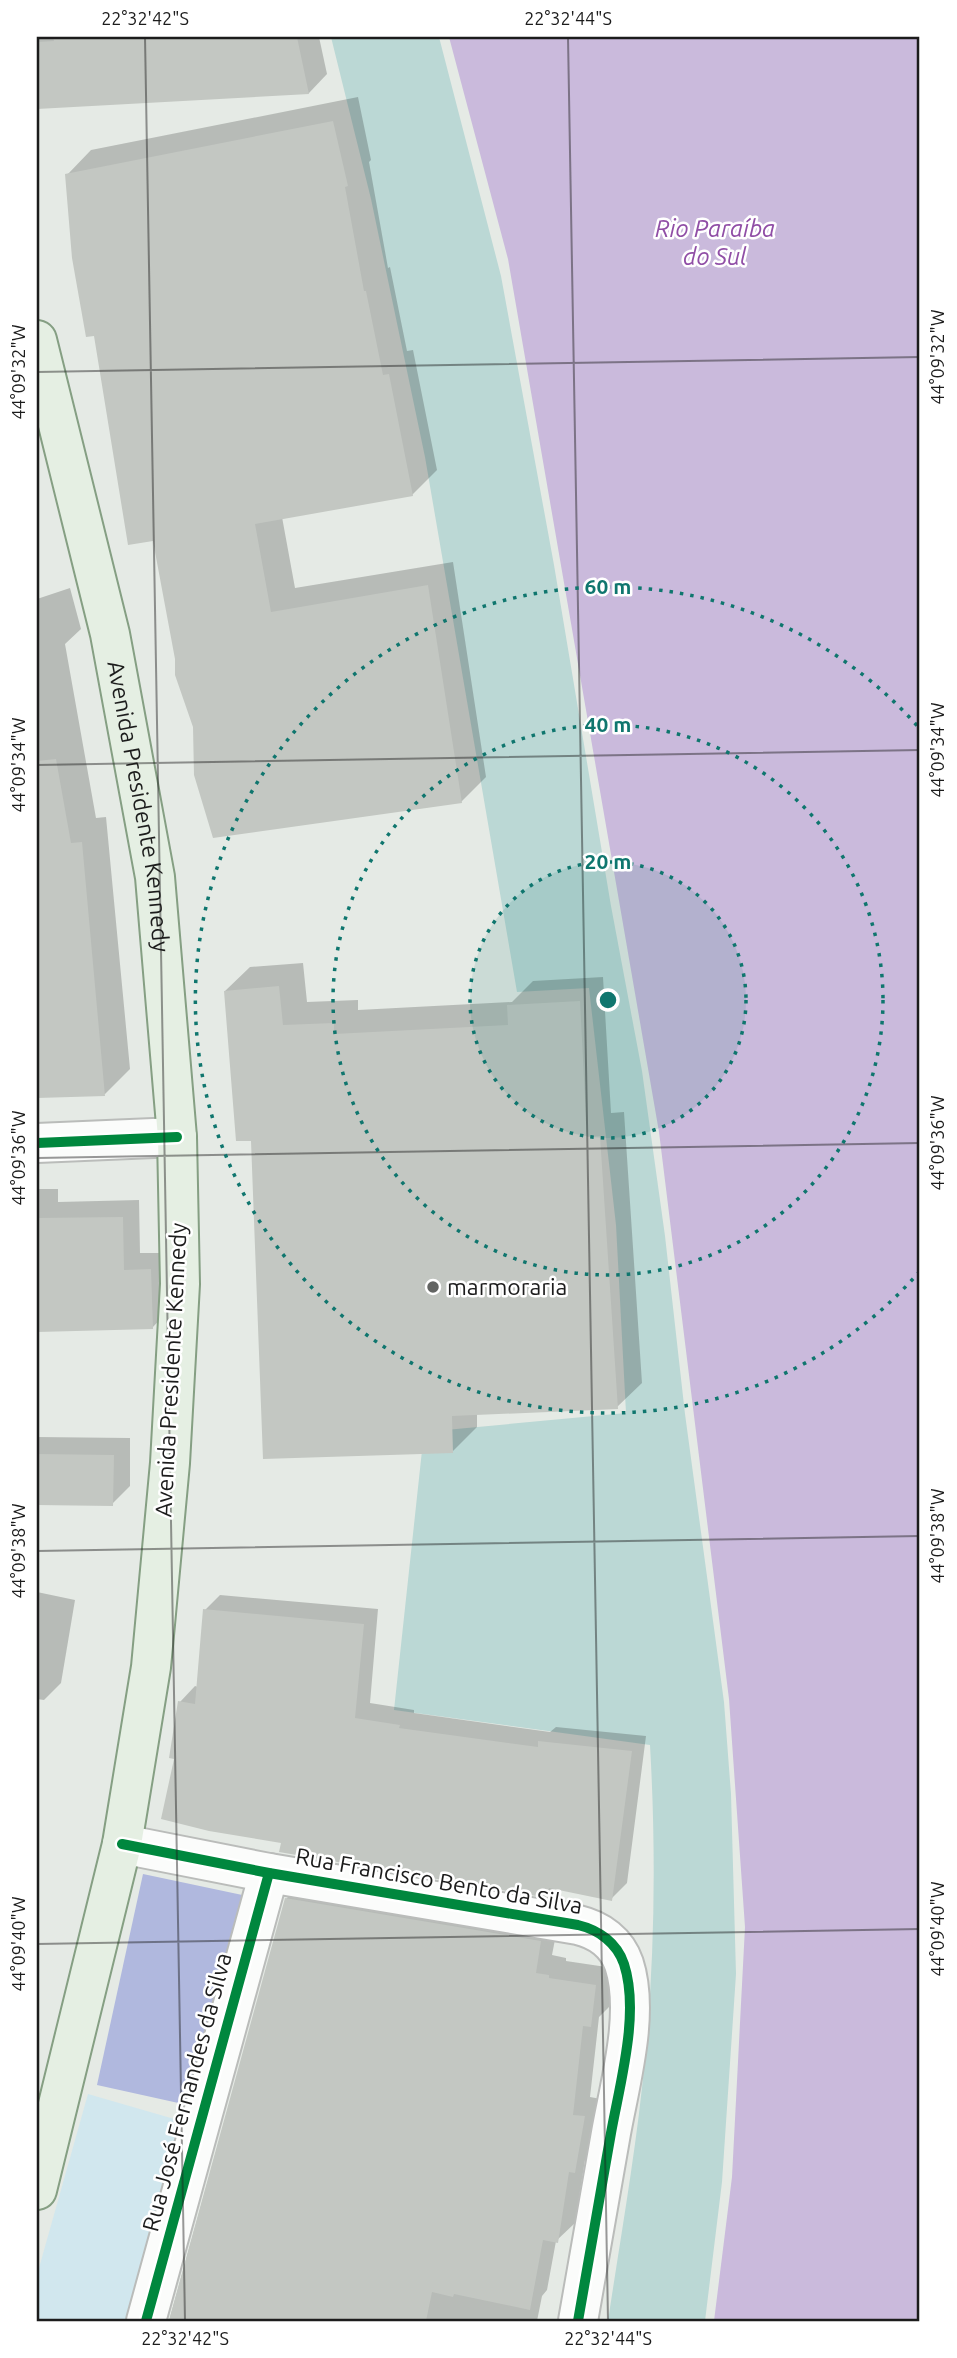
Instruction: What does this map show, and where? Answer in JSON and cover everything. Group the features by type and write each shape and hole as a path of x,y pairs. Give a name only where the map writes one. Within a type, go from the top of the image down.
{"main road":[{"name":"Avenida Presidente Kennedy","path":"37,340 110,634 155,877 177,1137 180,1284 170,1464 151,1667 122,1844 37,2190"}],"street":[{"path":"37,1143 177,1137"},
{"name":"Rua Francisco Bento da Silva","path":"122,1844 269,1873 578,1925 600,1933 618,1951 627,1979 628,2031 578,2321"},
{"name":"Rua José Fernandes da Silva","path":"146,2321 269,1873"}],"shaded area":[{"path":"331,37 439,37 501,276 642,1071 724,1702 731,1794 736,1974 722,2182 705,2321 608,2321 638,2124 651,1980 654,1902 650,1745 394,1710 424,1432 626,1413 616,1225 589,988 517,992 425,457 371,199"},
{"path":"143,1874 247,1896 201,2108 97,2085"},
{"path":"88,2094 195,2125 140,2321 37,2321 37,2275"}],"water":[{"name":"Rio Paraíba do Sul","path":"449,37 920,37 920,2321 714,2321 732,2177 745,1927 729,1699 659,1132 508,259"}],"building":[{"path":"53,37 297,37 309,94 37,109 37,42 54,41"},
{"path":"333,121 348,186 345,187 364,291 383,375 389,374 413,496 255,524 271,612 428,585 462,803 213,838 194,775 193,727 175,675 175,659 153,541 128,545 94,336 86,337 72,258 65,174"},
{"path":"56,759 71,843 82,842 105,1096 37,1098 37,761"},
{"name":"marmoraria","path":"279,986 283,1025 334,1023 334,1034 508,1025 507,1005 580,1001 587,1137 600,1136 618,1409 452,1416 453,1453 263,1459 251,1141 236,1141 224,991"},
{"path":"123,1217 124,1270 151,1269 153,1329 37,1332 37,1218"},
{"path":"37,1454 114,1455 113,1506 37,1505"},
{"path":"203,1609 364,1624 355,1718 400,1725 399,1728 538,1747 538,1741 632,1751 612,1901 549,1888 548,1898 279,1852 281,1843 209,1831 161,1819 174,1759 169,1758 178,1701 195,1704"},
{"path":"285,1898 541,1941 536,1973 549,1975 549,1978 596,1985 591,2027 583,2026 573,2115 585,2116 575,2173 569,2172 558,2243 543,2240 530,2310 432,2292 426,2321 169,2321"}],"cycle path":[{"path":"37,1143 177,1137"},
{"path":"122,1844 269,1873 578,1925 593,1930 612,1944 621,1956 628,1983 629,2026 578,2321"},
{"path":"146,2321 269,1873"}],"place":[{"name":"marmoraria","path":"433,1287"}]}
